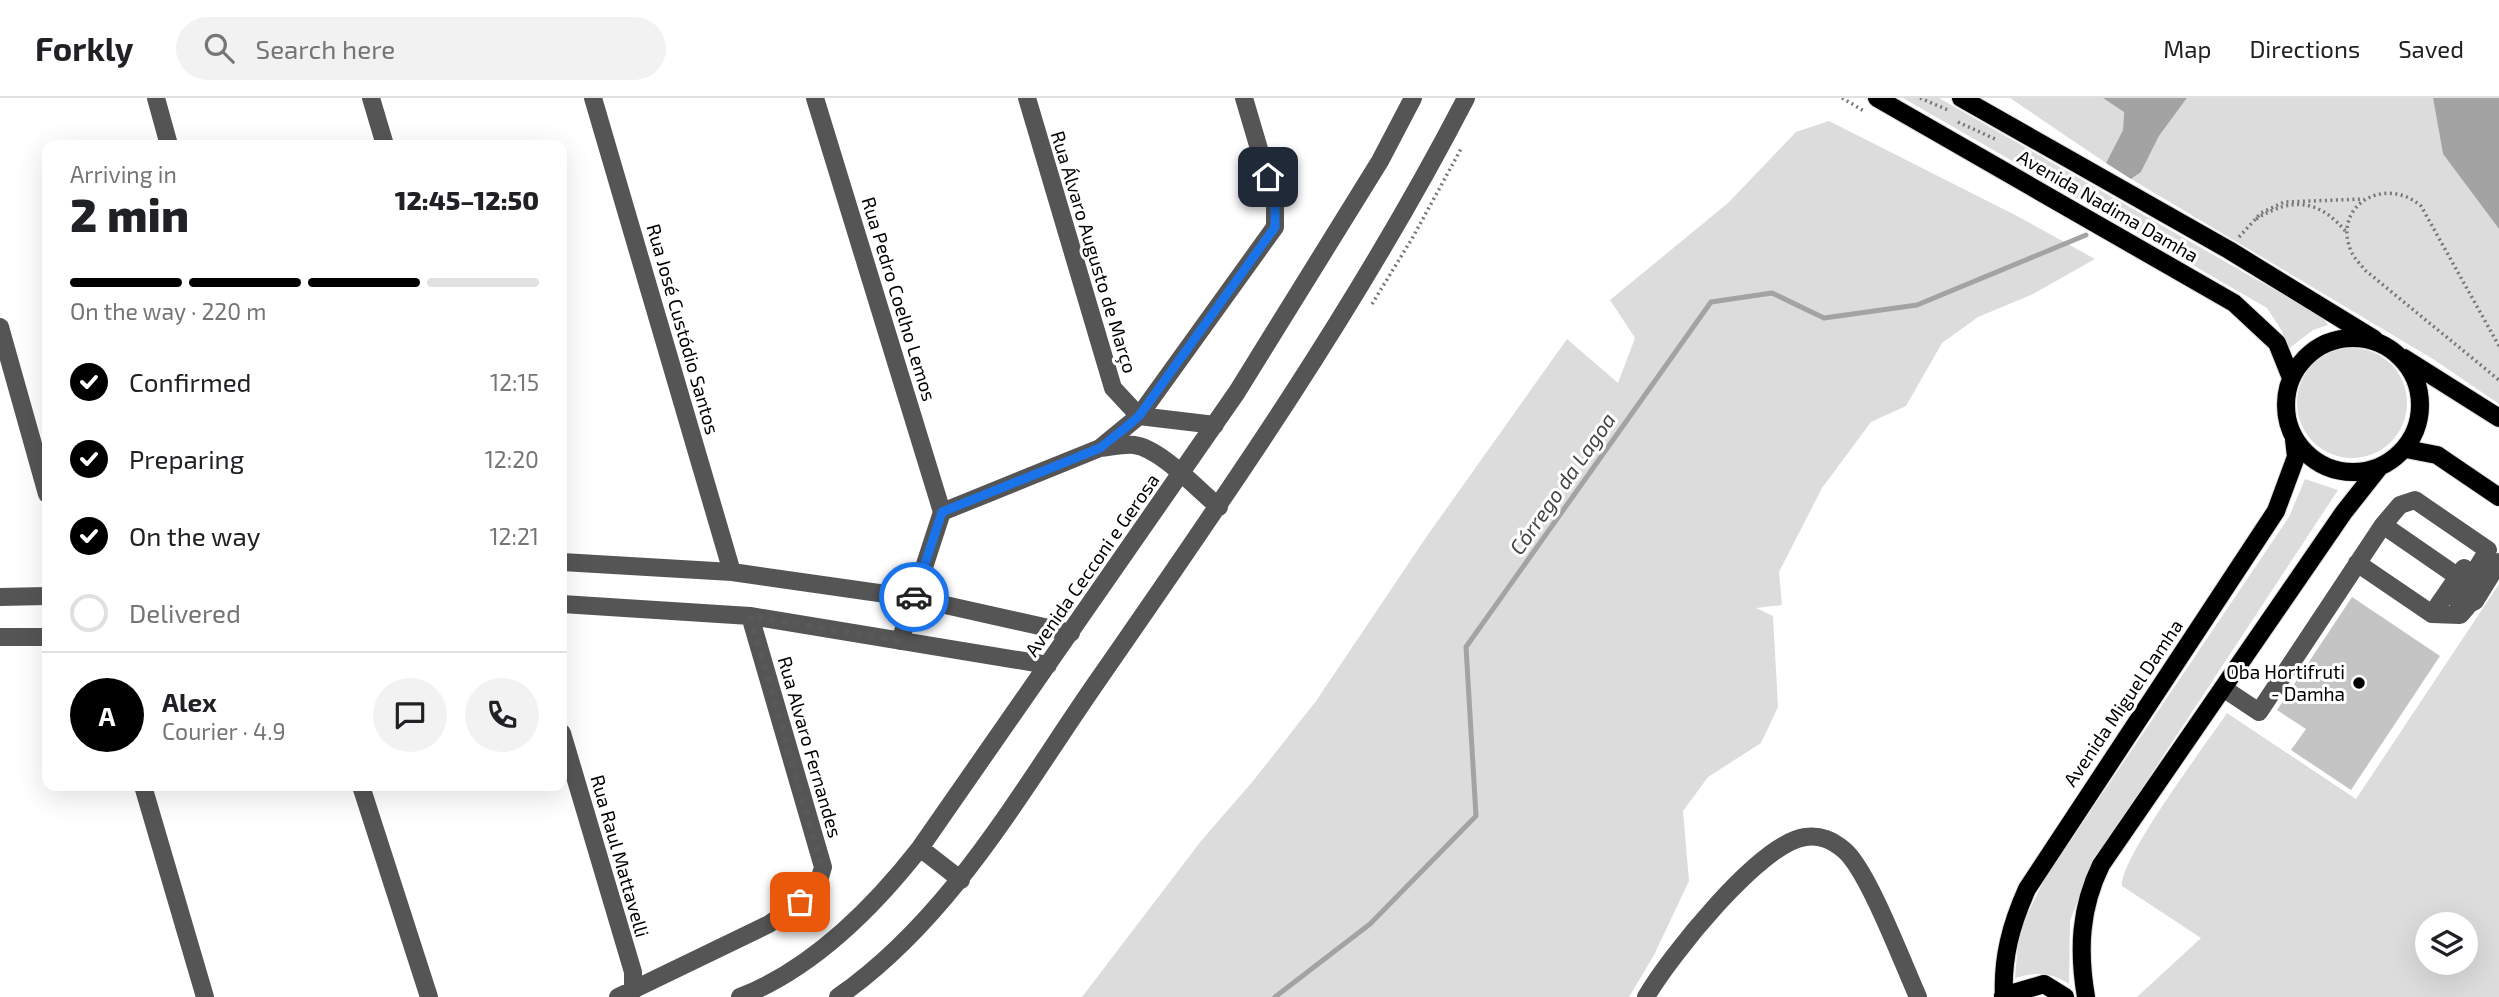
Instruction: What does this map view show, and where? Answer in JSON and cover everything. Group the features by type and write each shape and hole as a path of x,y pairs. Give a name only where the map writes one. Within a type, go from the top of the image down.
{"main road":[{"name":"Avenida Nadima Damha","path":"1877,98 2234,303 2277,342 2291,378"},
{"name":"Avenida Nadima Damha","path":"1956,105 2229,250 2374,339"},
{"path":"2378,469 2339,470 2321,464 2306,454 2294,439 2285,409 2291,378 2309,355 2328,342 2351,337 2374,339 2499,418"},
{"path":"2086,997 2081,970 2082,923 2088,893 2101,865 2378,469 2406,449 2417,428 2420,411 2416,382 2400,355"},
{"name":"Avenida Miguel Damha","path":"2004,997 2005,952 2012,923 2027,889 2276,510 2296,457 2294,439"},
{"path":"2406,449 2437,455 2499,497"},
{"path":"2004,997 2044,984 2065,997"}],"street":[{"path":"156,98 168,140"},
{"path":"371,98 384,140"},
{"name":"Rua José Custódio Santos","path":"593,98 732,572"},
{"name":"Rua Pedro Coelho Lemos","path":"815,98 942,512"},
{"name":"Rua Álvaro Augusto de Março","path":"1027,98 1113,388 1139,416"},
{"path":"1100,448 1139,416 1275,227 1275,203 1244,98"},
{"name":"Avenida Cecconi e Gerosa","path":"740,997 821,949 894,882 920,848 1215,425 1288,313 1380,161 1413,98"},
{"path":"838,997 886,961 961,880 1219,507 1361,287 1466,98"},
{"path":"0,327 42,476"},
{"path":"1139,416 1215,425"},
{"path":"900,641 942,512 1100,448 1131,444 1159,455 1219,507"},
{"path":"2223,688 2259,712 2383,525 2400,505 2415,500 2488,550 2432,614"},
{"path":"2383,525 2462,580"},
{"path":"567,562 732,572 914,598 1071,633"},
{"path":"2357,563 2432,614 2460,615 2475,601 2499,562"},
{"path":"2462,580 2457,600 2463,607 2467,607"},
{"path":"0,597 42,596"},
{"path":"567,604 750,616 1048,665"},
{"name":"Rua Alvaro Fernandes","path":"625,994 769,924 816,891 822,867 750,616"},
{"path":"0,638 42,637"},
{"name":"Rua Raul Mattavelli","path":"567,750 633,972 625,994"},
{"path":"144,791 205,997"},
{"path":"363,791 429,997"},
{"path":"1646,997 1701,920 1744,878 1779,850 1804,837 1827,838 1846,852 1862,874 1917,997"},
{"path":"920,848 961,880"}],"path":[{"path":"1920,98 1956,105"},
{"path":"1959,118 1965,125 1987,136"},
{"path":"2032,162 2062,178"},
{"path":"2499,346 2421,206 2399,193 2376,193 2366,199 2352,215 2348,234 2353,253 2365,271 2499,380"},
{"path":"2235,240 2261,213 2284,202 2366,199"},
{"path":"2104,204 2149,226"},
{"path":"2249,223 2275,209 2307,204 2328,212 2348,234"},
{"path":"2157,229 2174,246"}],"shaded area":[{"path":"1903,98 1939,98 2322,317 2328,325 2313,330 2287,350 2282,331 2267,308"},
{"path":"2010,98 2103,98 2124,111 2123,130 2106,163"},
{"path":"2103,98 2187,98 2159,136 2141,172 2131,179 2106,163 2123,130 2124,112"},
{"path":"2187,98 2433,98 2443,154 2499,229 2499,404 2433,359 2131,179 2141,172 2159,136"},
{"path":"2433,98 2499,98 2499,229 2443,154"},
{"path":"1829,121 2017,216 2095,259 2031,295 1978,317 1942,343 1906,406 1871,422 1822,488 1779,572 1782,605 1756,608 1773,616 1778,707 1761,743 1708,777 1683,811 1689,881 1654,955 1629,997 1082,997 1201,841 1316,701 1427,536 1567,339 1618,383 1635,338 1610,300 1728,203 1796,132"},
{"path":"2352,348 2373,352 2391,364 2403,382 2407,403 2403,424 2391,442 2373,454 2352,458 2331,454 2313,442 2301,424 2297,403 2301,382 2313,364 2331,352"},
{"path":"2305,479 2338,490 2092,864 2070,921 2069,984 2043,974 2015,978 2019,932 2044,880 2289,517"},
{"path":"2499,584 2499,997 2137,997 2201,938 2122,886 2125,872 2149,827 2227,713 2356,799"}],"building":[{"name":"Oba Hortifruti - Damha","path":"2352,597 2440,656 2351,790 2291,750 2306,729 2277,710"}],"waterway":[{"name":"Córrego da Lagoa","path":"1275,997 1370,924 1476,816 1466,647 1711,302 1772,293 1824,318 1917,305 2086,235"}],"way so far":[{"path":"800,902 816,891 822,867 750,616 900,641 914,597"}],"place":[{"name":"Oba Hortifruti - Damha","path":"2359,683"}],"route":[{"path":"914,597 942,512 1100,448 1139,416 1275,227 1275,203 1268,177"}]}
